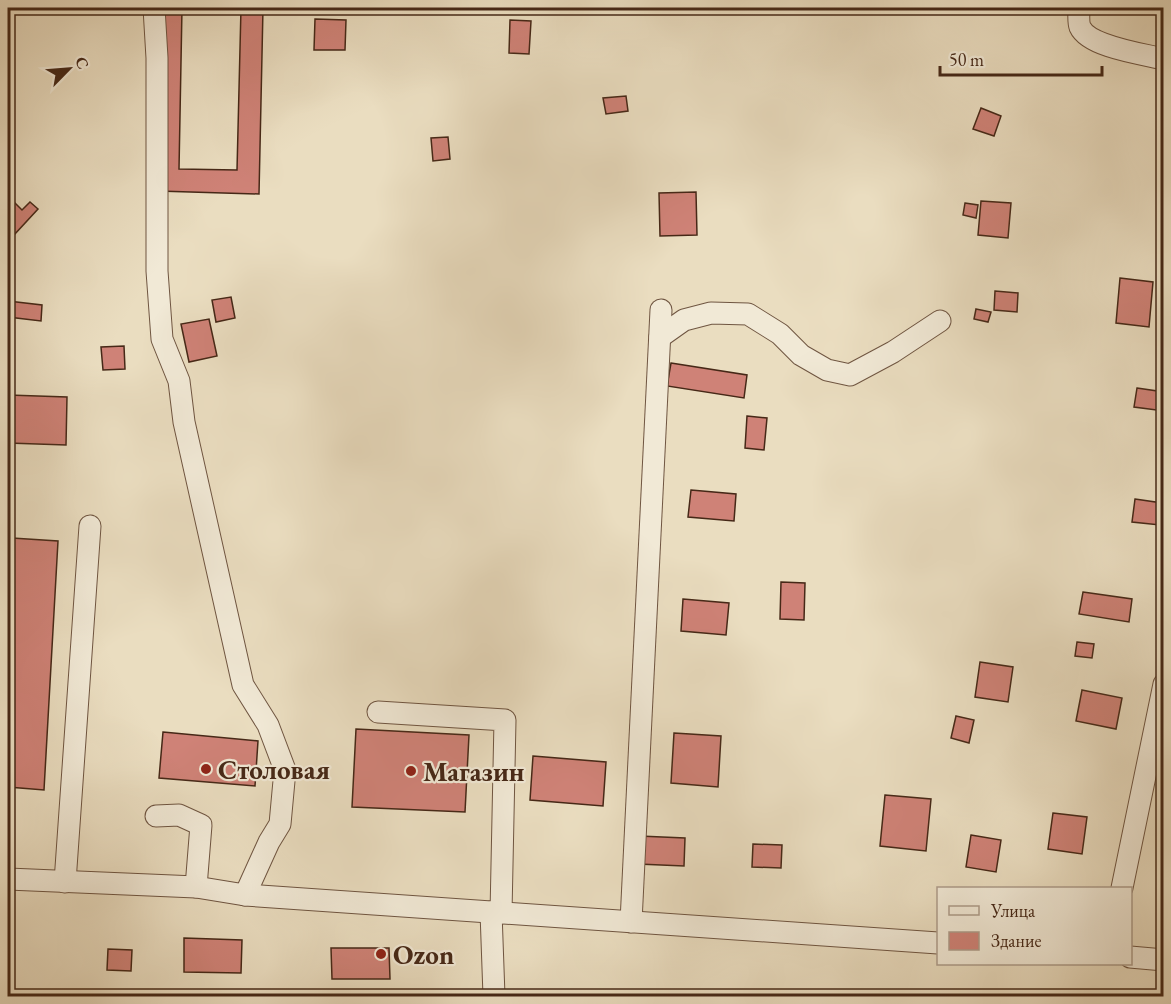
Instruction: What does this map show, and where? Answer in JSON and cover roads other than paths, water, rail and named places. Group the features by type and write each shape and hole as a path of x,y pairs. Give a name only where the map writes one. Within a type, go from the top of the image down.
{"street":[{"path":"154,8 157,58 157,271 162,339 179,381 184,422 243,685 268,725 285,770 280,824 269,842 245,895"},
{"path":"1079,8 1080,26 1090,38 1114,47 1164,59"},
{"path":"631,922 661,310"},
{"path":"660,337 684,320 711,313 748,314 780,334 801,355 827,370 850,375 893,352 940,321"},
{"path":"64,882 90,526"},
{"path":"1122,887 1164,684"},
{"path":"378,712 505,720 494,996"},
{"path":"156,816 179,815 201,825 196,886"},
{"path":"8,879 196,886 245,895 937,944"},
{"path":"1132,957 1164,960"}],"place":[{"name":"Столовая","path":"206,769"},
{"name":"Магазин","path":"411,771"},
{"name":"Ozon","path":"381,954"}]}
